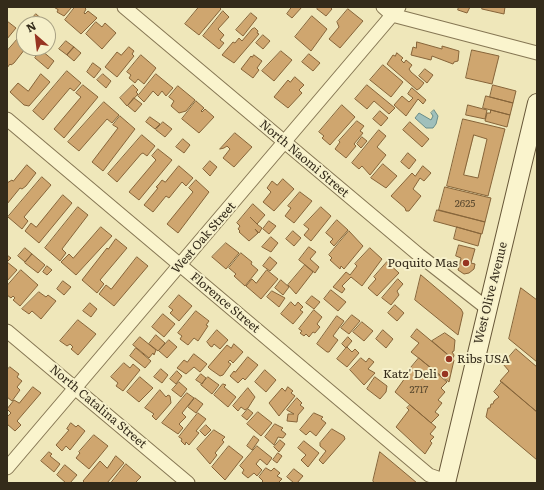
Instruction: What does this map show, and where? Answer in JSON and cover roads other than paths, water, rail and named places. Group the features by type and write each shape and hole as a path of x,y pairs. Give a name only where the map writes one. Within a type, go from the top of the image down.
{"main road":[{"name":"West Olive Avenue","path":"446,482 535,125 537,103"}],"street":[{"name":"North Naomi Street","path":"124,7 284,143 419,255 488,309"},
{"name":"West Oak Street","path":"7,468 284,143 392,10"},
{"path":"392,10 537,53"},
{"name":"Florence Street","path":"7,120 429,475 446,482"},
{"name":"North Catalina Street","path":"7,331 188,483"}],"water":[{"path":"434,110 438,116 436,124 433,128 426,128 415,118 419,113 431,120 433,116 431,113"}],"place":[{"name":"Poquito Mas","path":"466,263"},
{"name":"Ribs USA","path":"449,359"},
{"name":"Katz' Deli","path":"445,374"}]}
